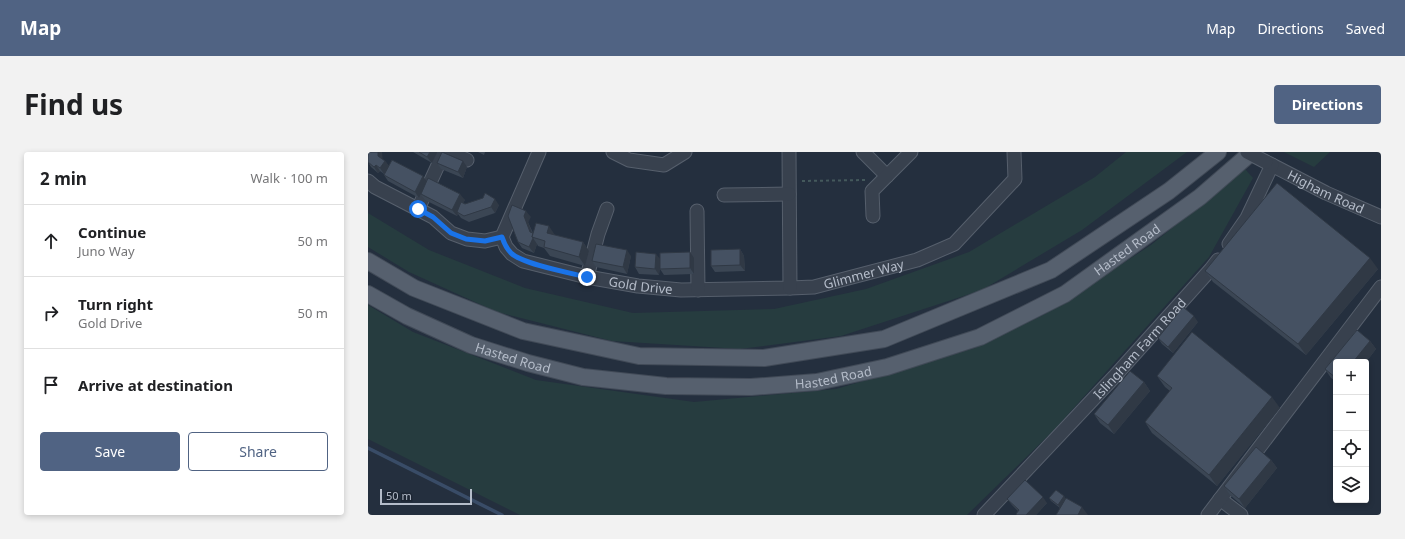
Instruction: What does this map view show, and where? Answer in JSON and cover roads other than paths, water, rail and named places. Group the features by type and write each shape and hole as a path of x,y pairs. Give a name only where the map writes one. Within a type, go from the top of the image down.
{"main road":[{"name":"Hasted Road","path":"368,261 414,288 522,331 639,356 764,358 884,339 1051,270 1169,191 1218,152"},
{"name":"Hasted Road","path":"368,294 407,316 471,345 528,363 583,376 666,386 751,387 817,382 887,366 980,337 1065,294 1200,197 1252,152"}],"street":[{"path":"418,209 444,152"},
{"path":"449,152 467,160"},
{"path":"368,181 375,187 437,220 451,233 466,239 485,241 502,237 539,152"},
{"path":"613,152 629,160 664,165 685,154 685,152"},
{"path":"789,152 790,288"},
{"path":"863,152 885,178"},
{"path":"873,216 872,191 911,152"},
{"name":"Glimmer Way","path":"790,288 814,287 917,260 954,244 1015,179 1014,152"},
{"name":"Higham Road","path":"1247,152 1326,193 1381,217"},
{"name":"Islingham Farm Road","path":"984,515 1114,377 1211,269 1247,218 1269,163"},
{"path":"724,195 789,187"},
{"path":"587,277 598,234 607,209"},
{"path":"697,211 698,290"},
{"name":"Gold Drive","path":"502,237 512,254 523,261 587,277 638,286 681,290 790,288"},
{"path":"1208,515 1381,288"},
{"path":"1220,499 1241,515"}],"waterway":[{"path":"368,448 502,515"}]}
